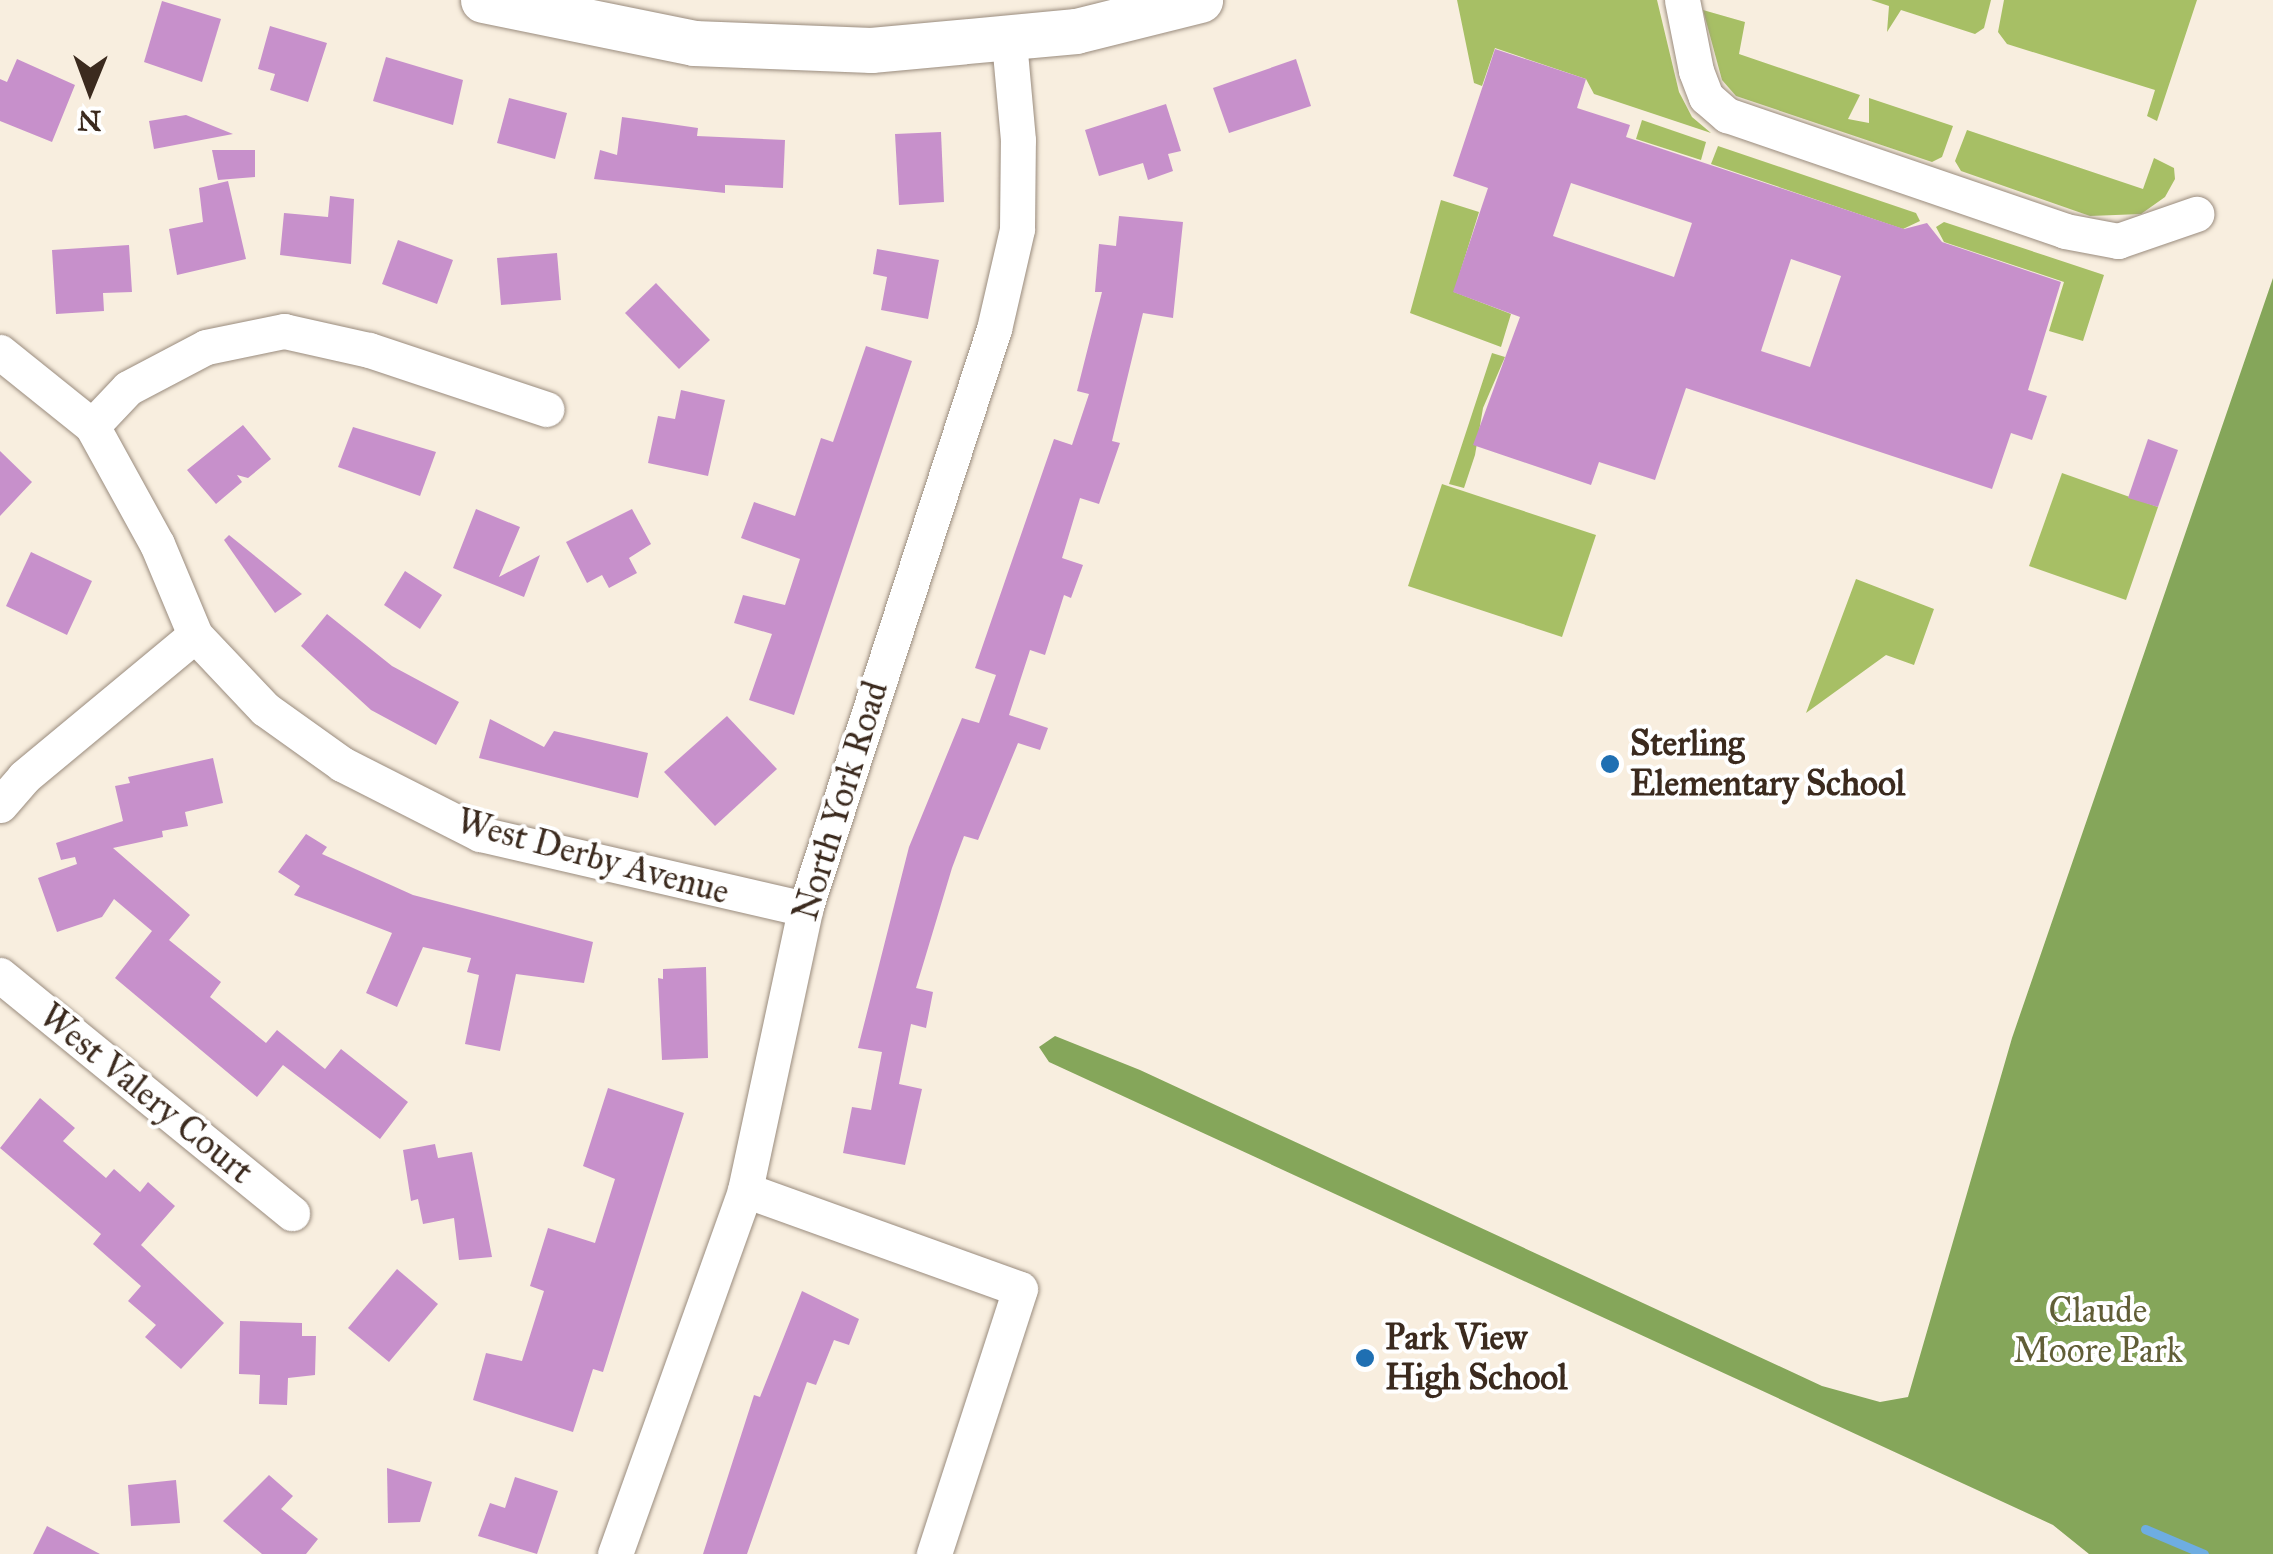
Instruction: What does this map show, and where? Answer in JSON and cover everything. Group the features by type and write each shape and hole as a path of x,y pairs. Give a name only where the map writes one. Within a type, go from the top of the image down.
{"main road":[{"path":"483,0 694,43 871,50 1009,41 1200,0"}],"street":[{"path":"1682,0 1696,72 1706,96 1727,115 2064,231 2118,241 2196,214"},
{"name":"North York Road","path":"615,1554 745,1190 805,909 994,329 1017,229 1018,140 1009,41"},
{"path":"92,426 128,388 206,348 284,331 369,350 546,409"},
{"name":"West Derby Avenue","path":"0,352 92,426 157,544 195,636 265,709 342,764 426,811 480,834 805,909"},
{"path":"0,805 24,776 195,636"},
{"name":"West Valery Court","path":"0,974 292,1214"},
{"path":"745,1190 1020,1289 934,1554"}],"green space":[{"path":"1457,0 1657,0 1679,92 1692,117 1711,133 1594,94 1586,79 1495,48 1482,86 1474,83"},
{"path":"1871,0 1991,0 1984,28 1975,34 1901,10 1887,32 1889,6"},
{"path":"2004,0 2197,0 2157,121 2147,116 2155,90 2007,44 1998,32"},
{"path":"1703,10 1745,22 1739,54 1860,95 1848,119 1869,123 1869,98 1953,126 1942,157 1932,162 1736,96 1722,80"},
{"path":"1642,120 1706,142 1701,160 1636,139"},
{"path":"1967,130 2143,189 2154,158 2174,168 2175,179 2165,197 2141,214 2090,216 1961,171 1955,161"},
{"path":"1718,146 1916,213 1920,221 1903,229 1711,164"},
{"path":"1441,200 1479,212 1454,292 1511,314 1501,347 1410,313"},
{"path":"1944,222 2104,275 2083,341 2049,331 2064,282 1944,242 1936,227"},
{"name":"Claude Moore Park","path":"2273,278 2273,1554 2089,1554 2053,1525 1049,1062 1039,1047 1055,1036 1140,1070 1822,1386 1880,1402 1908,1397 2012,1038"},
{"path":"1492,353 1505,357 1483,408 1475,455 1464,488 1449,484"},
{"path":"2062,473 2158,507 2126,600 2029,566"},
{"path":"1442,484 1596,535 1562,637 1408,586"},
{"path":"1856,579 1934,609 1914,665 1886,655 1806,713"}],"building":[{"path":"162,1 221,19 202,82 144,62"},
{"path":"270,26 327,43 308,102 270,90 275,74 258,69"},
{"path":"1495,49 1586,79 1577,108 1630,125 1626,137 1904,229 1927,223 1942,242 2061,282 2028,390 2047,396 2032,440 2011,433 1992,489 1686,388 1655,480 1599,462 1591,485 1473,445 1520,317 1453,292 1488,188 1453,176","holes":["1571,183 1692,223 1674,277 1553,236","1791,259 1841,276 1810,367 1761,351"]},
{"path":"386,57 463,80 453,125 373,101"},
{"path":"17,59 75,85 52,142 0,121 0,79 7,82"},
{"path":"1296,59 1311,106 1229,133 1213,88"},
{"path":"509,98 567,113 555,159 497,143"},
{"path":"1166,104 1181,151 1168,154 1173,171 1148,180 1143,163 1099,176 1085,130"},
{"path":"186,115 233,134 154,149 149,121"},
{"path":"622,117 698,128 697,136 785,140 783,188 725,185 725,193 594,179 600,150 617,155"},
{"path":"941,132 944,202 899,205 895,134"},
{"path":"212,150 255,150 255,177 218,180"},
{"path":"228,181 246,259 177,275 169,229 203,222 199,188"},
{"path":"330,196 354,199 351,264 280,255 284,213 328,217"},
{"path":"1119,216 1183,222 1173,318 1143,313 1112,441 1120,443 1099,504 1080,498 1062,558 1083,565 1071,598 1064,595 1045,655 1030,650 1009,715 1048,728 1040,750 1018,743 978,840 964,836 952,868 916,988 933,992 926,1028 911,1024 899,1084 922,1089 905,1165 843,1153 852,1107 871,1110 882,1052 858,1048 909,847 962,718 979,723 996,675 975,668 1054,439 1072,445 1089,394 1077,391 1102,292 1095,292 1099,244 1116,246"},
{"path":"398,240 453,260 437,304 382,284"},
{"path":"129,245 132,292 103,293 104,311 56,314 52,250"},
{"path":"877,249 939,260 928,319 881,310 887,277 873,274"},
{"path":"557,253 561,300 501,305 497,258"},
{"path":"656,283 710,340 679,369 625,313"},
{"path":"866,346 912,361 794,715 749,700 772,634 734,623 743,595 785,605 800,559 741,538 754,502 795,516 821,438 833,442"},
{"path":"681,390 725,400 708,476 648,463 658,416 675,419"},
{"path":"243,425 271,459 248,478 237,475 242,482 216,504 187,470"},
{"path":"353,427 436,452 420,496 338,467"},
{"path":"2148,439 2178,450 2158,507 2128,498"},
{"path":"0,451 32,482 0,516"},
{"path":"476,509 520,527 499,577 540,555 524,597 453,568"},
{"path":"632,509 651,544 629,558 637,573 609,588 602,575 587,583 566,542"},
{"path":"229,535 302,594 275,613 224,540"},
{"path":"31,552 92,581 67,635 6,606"},
{"path":"405,571 442,595 420,629 384,605"},
{"path":"327,614 392,666 459,702 436,745 371,710 301,646"},
{"path":"727,716 777,769 715,826 664,772"},
{"path":"490,719 544,747 554,731 648,753 638,798 479,758"},
{"path":"213,758 223,803 185,812 188,826 162,831 163,837 113,848 190,915 169,940 221,982 210,997 266,1043 277,1030 325,1069 341,1049 408,1102 380,1139 283,1065 257,1097 115,978 152,931 114,899 102,917 57,932 38,878 77,864 75,857 61,860 56,843 123,821 115,786 130,783 128,777"},
{"path":"306,834 327,847 322,854 413,895 593,942 584,983 516,974 500,1051 465,1044 479,975 467,972 471,958 423,947 397,1007 366,993 392,933 294,895 300,886 278,872"},
{"path":"706,967 708,1058 662,1060 658,978 663,979 663,969"},
{"path":"608,1088 684,1113 603,1372 593,1369 573,1432 473,1400 486,1353 522,1361 544,1291 530,1286 548,1228 595,1243 615,1179 583,1166"},
{"path":"40,1098 75,1128 63,1141 106,1178 114,1169 140,1192 148,1182 175,1206 141,1245 224,1323 181,1369 145,1337 156,1325 128,1301 141,1286 93,1244 101,1234 0,1148"},
{"path":"435,1144 438,1158 472,1152 492,1257 459,1260 454,1218 423,1224 418,1199 411,1201 403,1150"},
{"path":"397,1269 438,1304 389,1362 348,1328"},
{"path":"802,1291 859,1319 849,1345 834,1340 816,1385 807,1382 747,1554 703,1554 754,1395 760,1397"},
{"path":"240,1321 302,1323 302,1336 316,1336 315,1375 288,1378 287,1405 259,1404 260,1375 239,1374"},
{"path":"387,1468 432,1482 420,1522 388,1523"},
{"path":"269,1475 293,1496 281,1509 318,1539 306,1554 262,1554 223,1521"},
{"path":"515,1477 558,1491 537,1554 478,1536 490,1503 505,1508"},
{"path":"176,1480 180,1523 131,1526 128,1485"},
{"path":"47,1526 100,1554 33,1554"}],"waterway":[{"path":"2145,1529 2204,1554"}],"place":[{"name":"Sterling Elementary School","path":"1610,764"},
{"name":"Park View High School","path":"1365,1358"}]}
